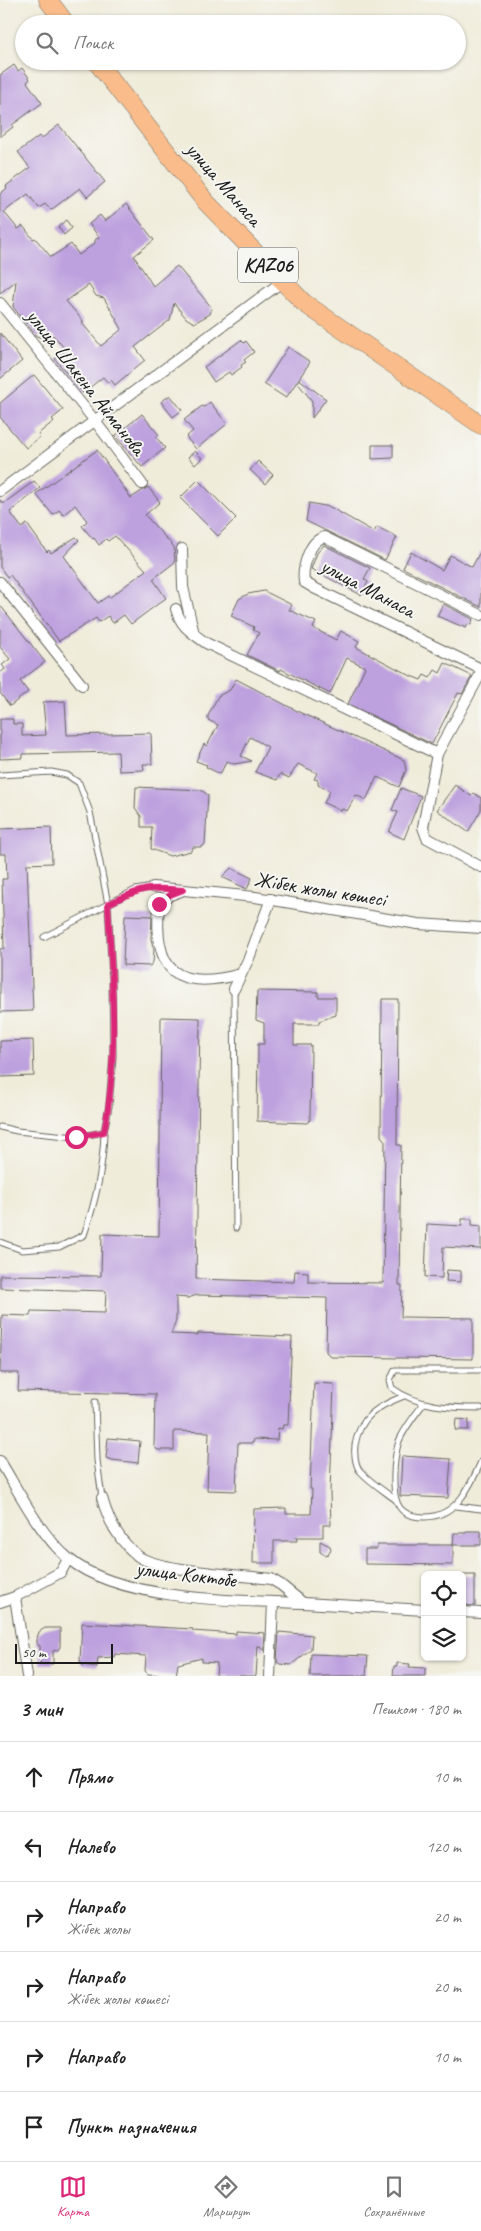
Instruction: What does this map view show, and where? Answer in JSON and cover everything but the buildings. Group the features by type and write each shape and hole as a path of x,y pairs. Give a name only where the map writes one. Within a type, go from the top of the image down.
{"highway":[{"path":"48,0 59,15"},
{"name":"улица Манаса","path":"103,70 205,201 304,303 481,425"}],"street":[{"path":"0,491 283,281"},
{"name":"улица Шакена Айманова","path":"0,303 95,421 142,484"},
{"name":"улица Манаса","path":"481,615 324,537 319,538 314,544 302,571 304,582 314,588 481,671 437,754 423,827 427,838 481,867"},
{"path":"182,549 183,587 194,634"},
{"path":"0,582 82,685"},
{"path":"176,609 179,621 194,634 232,656 437,754"},
{"name":"Жібек жолы көшесі","path":"153,887 271,899 418,924 481,928"},
{"path":"183,890 170,895 159,904 157,925 162,954 173,973 192,980 220,980 241,974"},
{"path":"234,989 271,899"},
{"name":"улица Коктобе","path":"0,1461 46,1534 68,1559 95,1574 143,1591 273,1603 421,1610"},
{"path":"102,1498 105,1509 121,1538 140,1557 179,1568 271,1579 282,1585 303,1604"},
{"path":"0,1602 15,1597 61,1572 68,1559"},
{"path":"15,1597 27,1676"},
{"path":"270,1676 273,1603"},
{"path":"466,1612 481,1613"}],"lane":[{"path":"0,775 51,772 66,775 79,783 90,812 108,904 113,1056 103,1156 96,1198 84,1235 59,1247 22,1250 0,1242"},
{"path":"44,937 135,890 153,887"},
{"path":"234,989 236,1228"},
{"path":"0,1127 17,1131 76,1137 104,1132"},
{"path":"481,1370 395,1370 390,1380 392,1388 404,1396 424,1403 460,1408 481,1408"},
{"path":"404,1396 384,1404 369,1414 358,1430 354,1452 358,1469 396,1501 402,1511 415,1517 435,1517 456,1506 467,1490 481,1462"},
{"path":"95,1402 96,1460 102,1498"},
{"path":"396,1501 394,1482 399,1442 412,1418 424,1403"},
{"path":"456,1506 481,1509"}],"route":[{"path":"76,1137 104,1132 109,1106 113,1056 112,977 108,904 135,890 153,887 183,890 170,895 159,904"}]}
